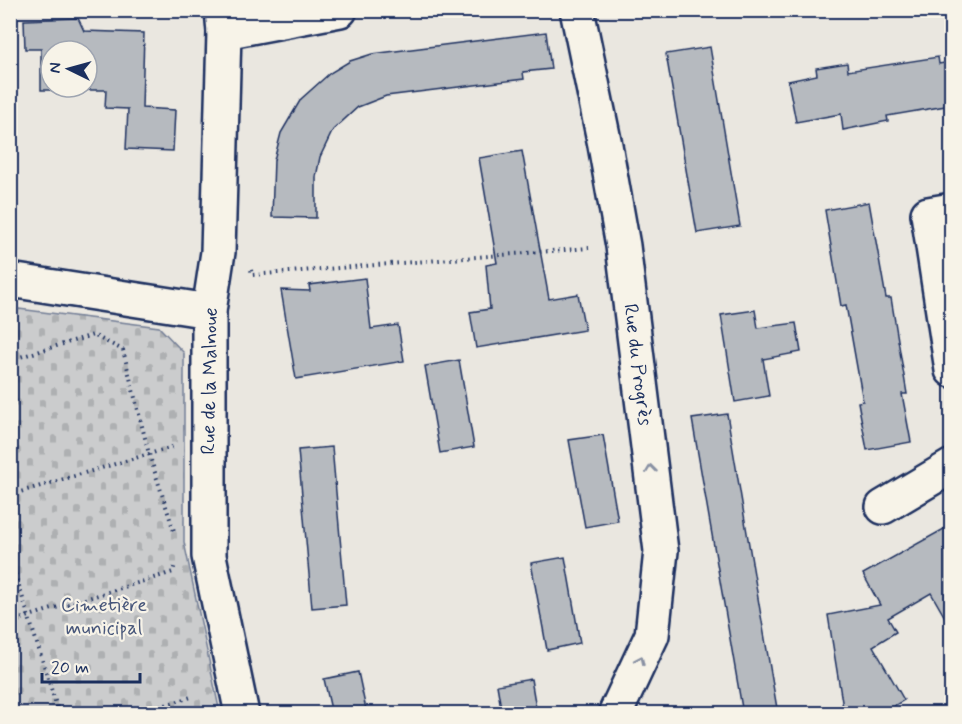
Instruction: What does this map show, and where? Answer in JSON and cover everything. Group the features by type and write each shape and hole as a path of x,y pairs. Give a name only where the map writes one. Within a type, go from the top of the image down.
{"street":[{"path":"223,21 340,10"},
{"name":"Rue du Progrès","path":"577,10 606,145 623,246 661,551 652,635 615,714"},
{"name":"Rue de la Malnoue","path":"223,21 218,252 209,311 209,556 242,714"},
{"path":"951,210 928,214 951,370"},
{"path":"10,280 209,311"},
{"path":"883,507 951,466"}],"path":[{"path":"218,252 248,253 252,275 623,246"},
{"path":"10,360 93,335 123,350 149,454 177,539"},
{"path":"10,495 184,443 209,440"},
{"path":"10,556 59,714"},
{"path":"10,622 173,572 178,557"},
{"path":"137,714 194,696"}],"green space":[{"name":"Cimetière municipal","path":"11,308 159,327 184,353 184,542 220,713 11,713"}],"building":[{"path":"78,18 84,31 144,33 142,108 175,110 173,151 126,149 128,109 105,108 106,90 99,90 99,39 39,39 39,49 25,49 24,20"},
{"path":"546,32 551,69 523,72 524,79 386,96 358,107 333,130 320,157 316,177 316,218 272,217 274,160 281,133 301,99 330,73 350,61 372,54"},
{"path":"710,47 740,226 697,233 666,54"},
{"path":"938,57 939,64 951,62 951,105 887,116 888,121 843,130 841,114 796,122 788,81 817,75 816,68 847,63 848,71"},
{"path":"522,151 549,299 578,294 585,330 476,348 470,312 490,309 486,265 497,263 479,158"},
{"path":"869,202 886,298 891,298 907,394 902,394 911,442 867,450 858,402 863,401 846,305 841,306 825,210"},
{"path":"365,278 371,329 398,325 404,361 296,379 281,290 310,291 309,285"},
{"path":"755,310 758,328 796,323 801,352 763,359 769,396 735,402 721,315"},
{"path":"459,360 474,447 440,453 425,366"},
{"path":"727,414 778,714 743,714 692,419"},
{"path":"603,435 618,521 585,527 569,440"},
{"path":"332,447 346,605 312,608 298,450"},
{"path":"951,525 951,628 931,593 888,618 896,632 873,646 904,700 881,714 844,714 828,615 880,605 863,574"},
{"path":"565,557 580,643 547,650 531,563"},
{"path":"358,672 367,714 332,714 324,679"},
{"path":"531,679 537,714 502,714 497,685"}]}
